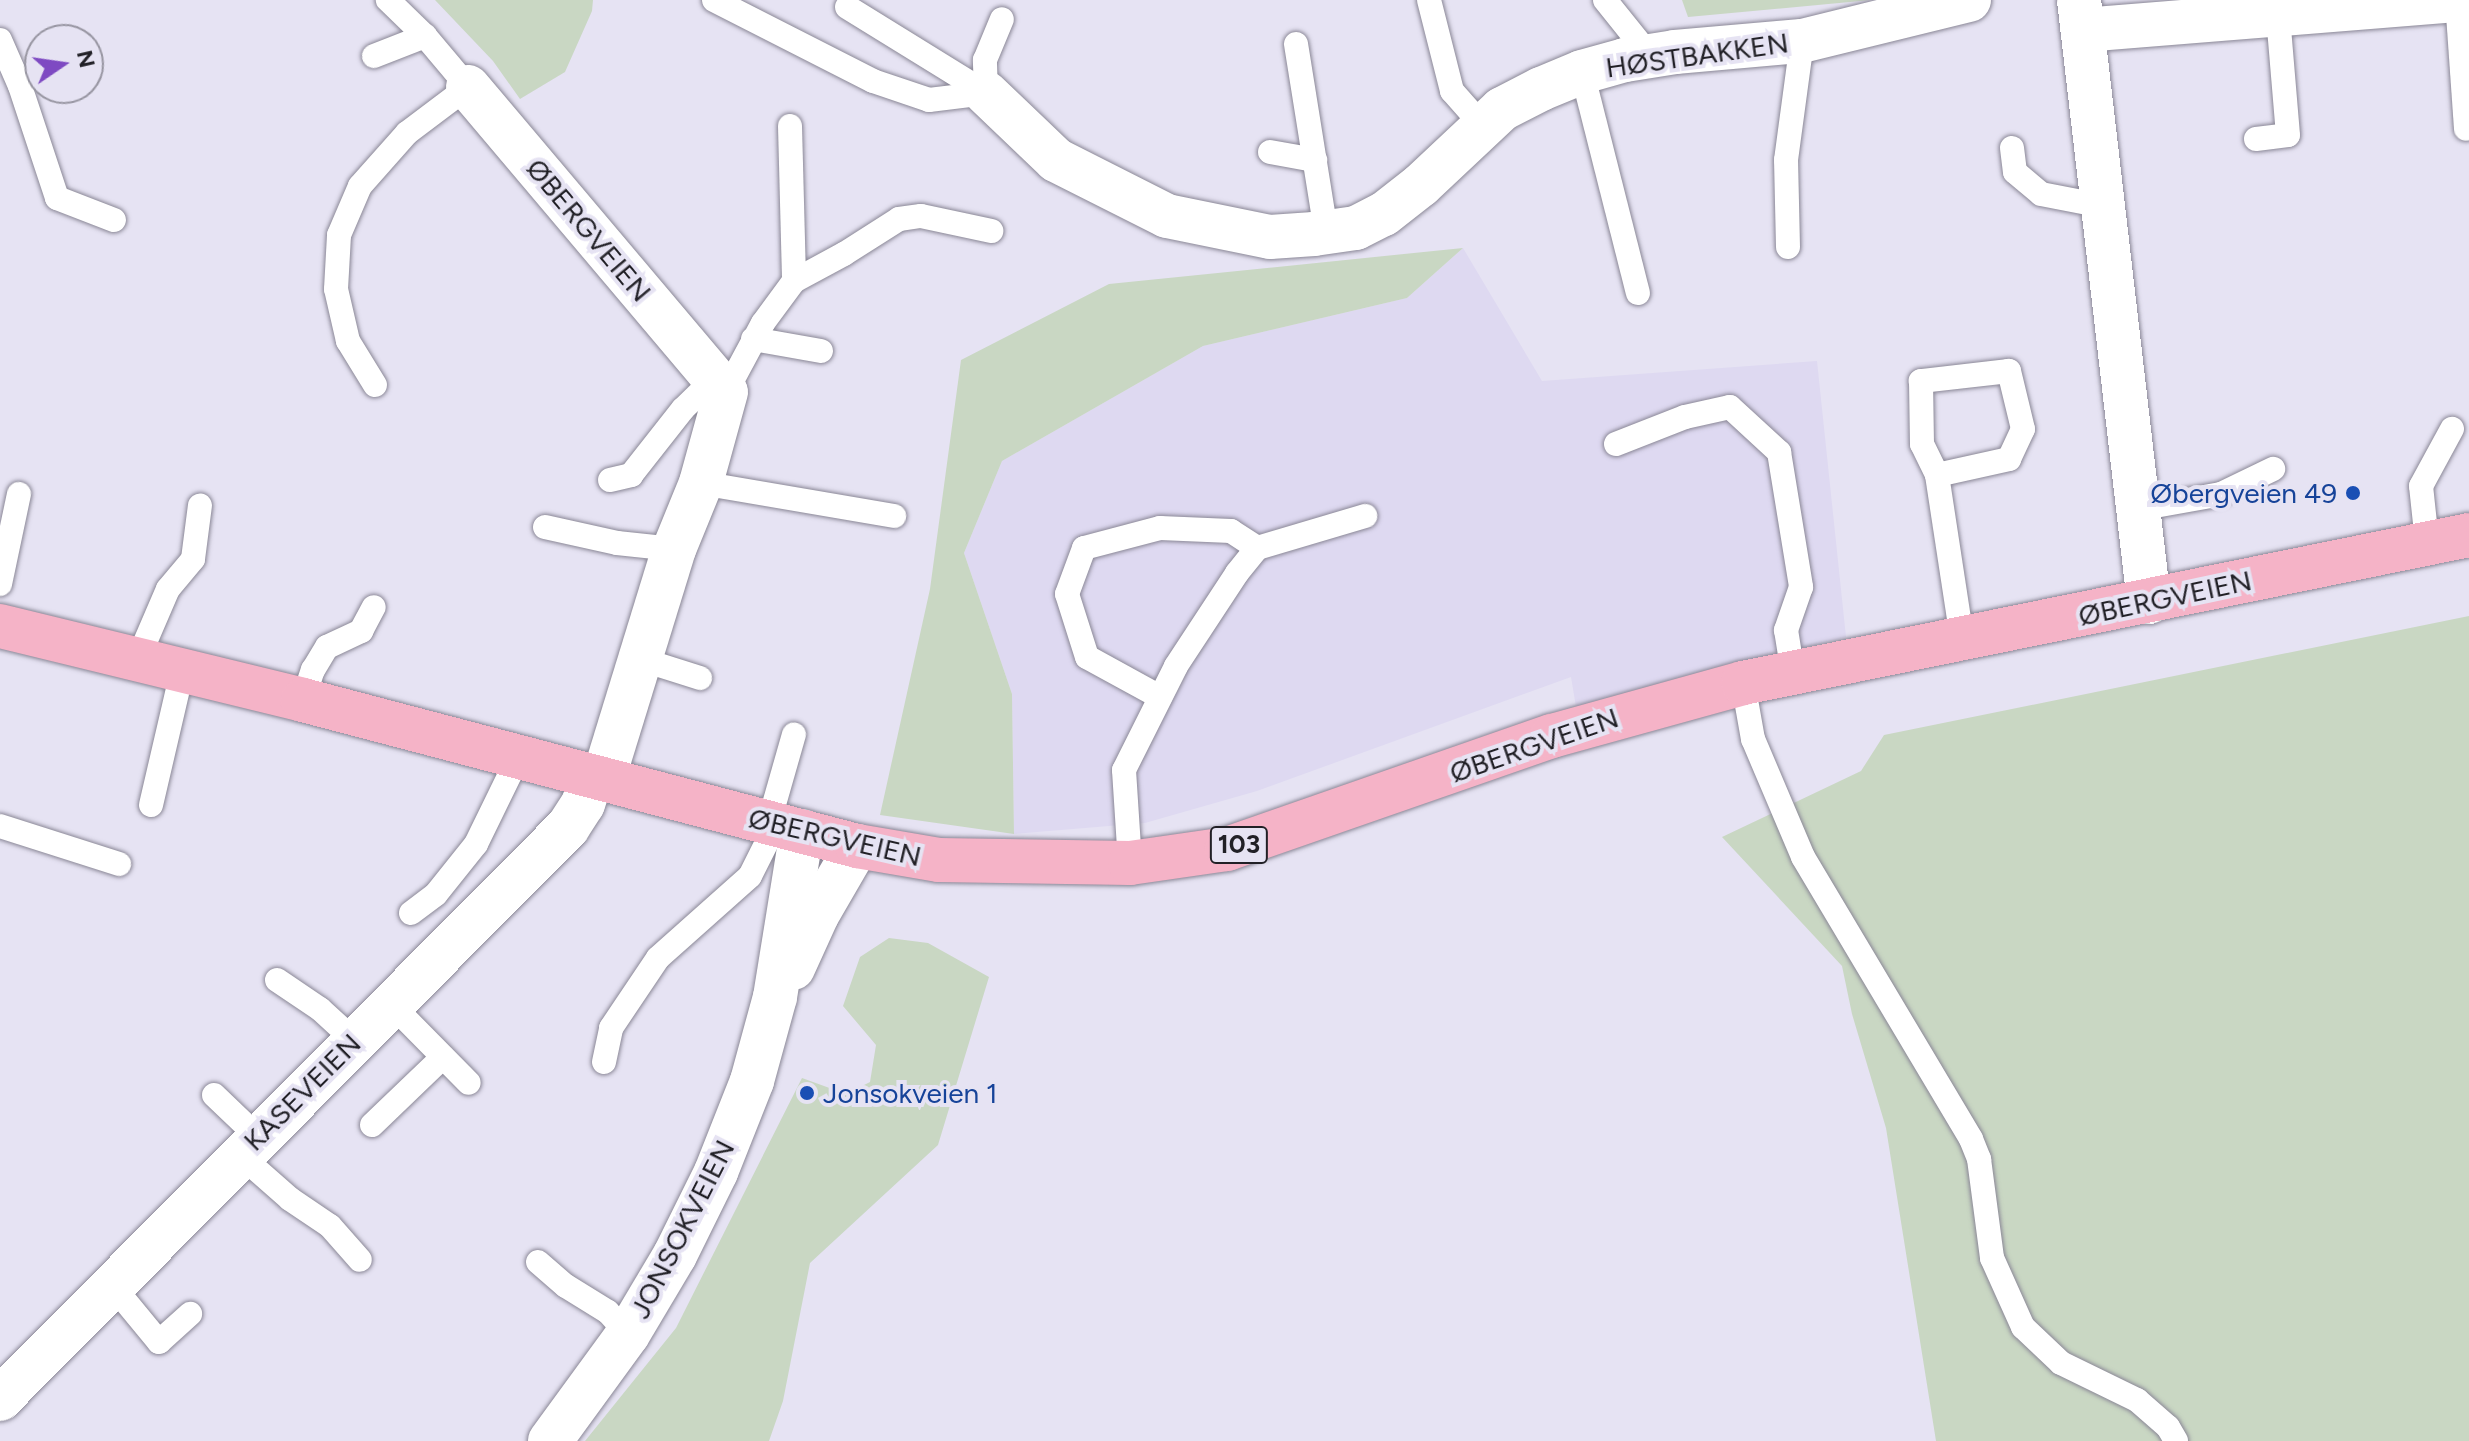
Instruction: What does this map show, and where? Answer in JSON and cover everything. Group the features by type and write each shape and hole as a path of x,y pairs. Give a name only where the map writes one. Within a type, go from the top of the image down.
{"main road":[{"name":"ØBERGVEIEN","path":"0,626 303,700 857,846 939,860 1130,863 1227,849 1552,736 1743,683 2469,535"}],"street":[{"name":"HØSTBAKKEN","path":"986,93 1056,160 1167,216 1270,237 1326,232 1356,228 1384,214 1421,185 1483,126 1515,102 1582,72 1650,56 1802,41 1969,0"},
{"path":"2149,602 2081,15 2455,0"},
{"name":"ØBERGVEIEN","path":"468,87 720,385"},
{"path":"598,779 674,549 701,483 720,385"},
{"name":"KASEVEIEN","path":"0,1399 568,827 598,779"},
{"name":"JONSOKVEIEN","path":"550,1441 628,1334 675,1255 716,1172 752,1081 775,997 782,826"},
{"name":"JONSOKVEIEN","path":"775,997 801,956 817,915 857,846"}],"lane":[{"path":"375,385 348,341 336,289 339,235 360,186 407,133 468,87 425,36 388,0"},
{"path":"714,0 887,85 929,100 986,93"},
{"path":"1429,0 1452,91 1483,126"},
{"path":"1605,0 1650,56"},
{"path":"2455,0 2466,129"},
{"path":"847,7 986,93"},
{"path":"2256,139 2288,135 2301,8"},
{"path":"986,93 985,60 1002,19"},
{"path":"374,56 425,36"},
{"path":"0,40 20,86 57,198 114,220"},
{"path":"1788,247 1786,160 1802,41"},
{"path":"1296,44 1326,232"},
{"path":"1582,72 1638,293"},
{"path":"790,126 794,281"},
{"path":"2012,148 2015,172 2041,194 2103,206"},
{"path":"1270,152 1315,160"},
{"path":"610,480 631,475 683,409 720,385 794,281 899,219 921,216 991,231"},
{"path":"753,339 821,351"},
{"path":"1937,475 2009,459 2023,429 2009,371 1921,381 1922,444 1937,475 1962,639"},
{"path":"1616,444 1685,417 1730,407 1779,452 1801,587 1786,630 1793,673"},
{"path":"2427,542 2421,486 2452,429"},
{"path":"2138,509 2221,494 2273,469"},
{"path":"701,483 894,516"},
{"path":"0,584 19,494"},
{"path":"137,661 168,589 193,559 200,505"},
{"path":"1130,863 1124,770 1176,666 1257,548 1365,516"},
{"path":"545,527 617,543 674,549"},
{"path":"1160,697 1087,657 1067,594 1084,548 1160,528 1231,531 1257,548"},
{"path":"303,700 313,670 327,647 361,631 374,607"},
{"path":"640,659 700,678"},
{"path":"151,805 182,672"},
{"path":"1743,683 1753,739 1803,857 1971,1139 1979,1159 1992,1258 2023,1327 2061,1363 2137,1400 2168,1427 2176,1441"},
{"path":"604,1062 611,1028 658,958 750,876 782,826 794,734"},
{"path":"411,913 436,894 476,844 518,758"},
{"path":"0,826 119,864"},
{"path":"277,980 320,1009 354,1040"},
{"path":"390,1003 469,1083"},
{"path":"372,1125 443,1057"},
{"path":"214,1095 290,1199 330,1226 360,1260"},
{"path":"538,1262 566,1286 608,1312 628,1334"},
{"path":"112,1285 159,1342 190,1314"}],"shaded area":[{"path":"1463,248 1542,381 1817,361 1846,637 1576,707 1571,677 1257,791 1145,823 1014,834 1012,694 964,553 1002,461 1203,346 1407,298"}],"green space":[{"path":"435,0 593,0 592,11 565,72 520,99 493,61"},
{"path":"1682,0 1871,0 1688,17"},
{"path":"1463,248 1407,298 1203,346 1002,461 964,553 1012,694 1014,834 880,815 930,589 961,360 1109,284"},
{"path":"2469,616 2469,1441 1936,1441 1886,1128 1852,1014 1842,966 1722,837 1861,771 1884,735"},
{"path":"889,938 928,943 989,977 938,1145 810,1263 783,1401 769,1441 585,1441 676,1328 802,1078 846,1094 870,1082 876,1045 843,1006 860,957"}],"place":[{"name":"Øbergveien 49","path":"2353,493"},
{"name":"Jonsokveien 1","path":"807,1093"}]}
